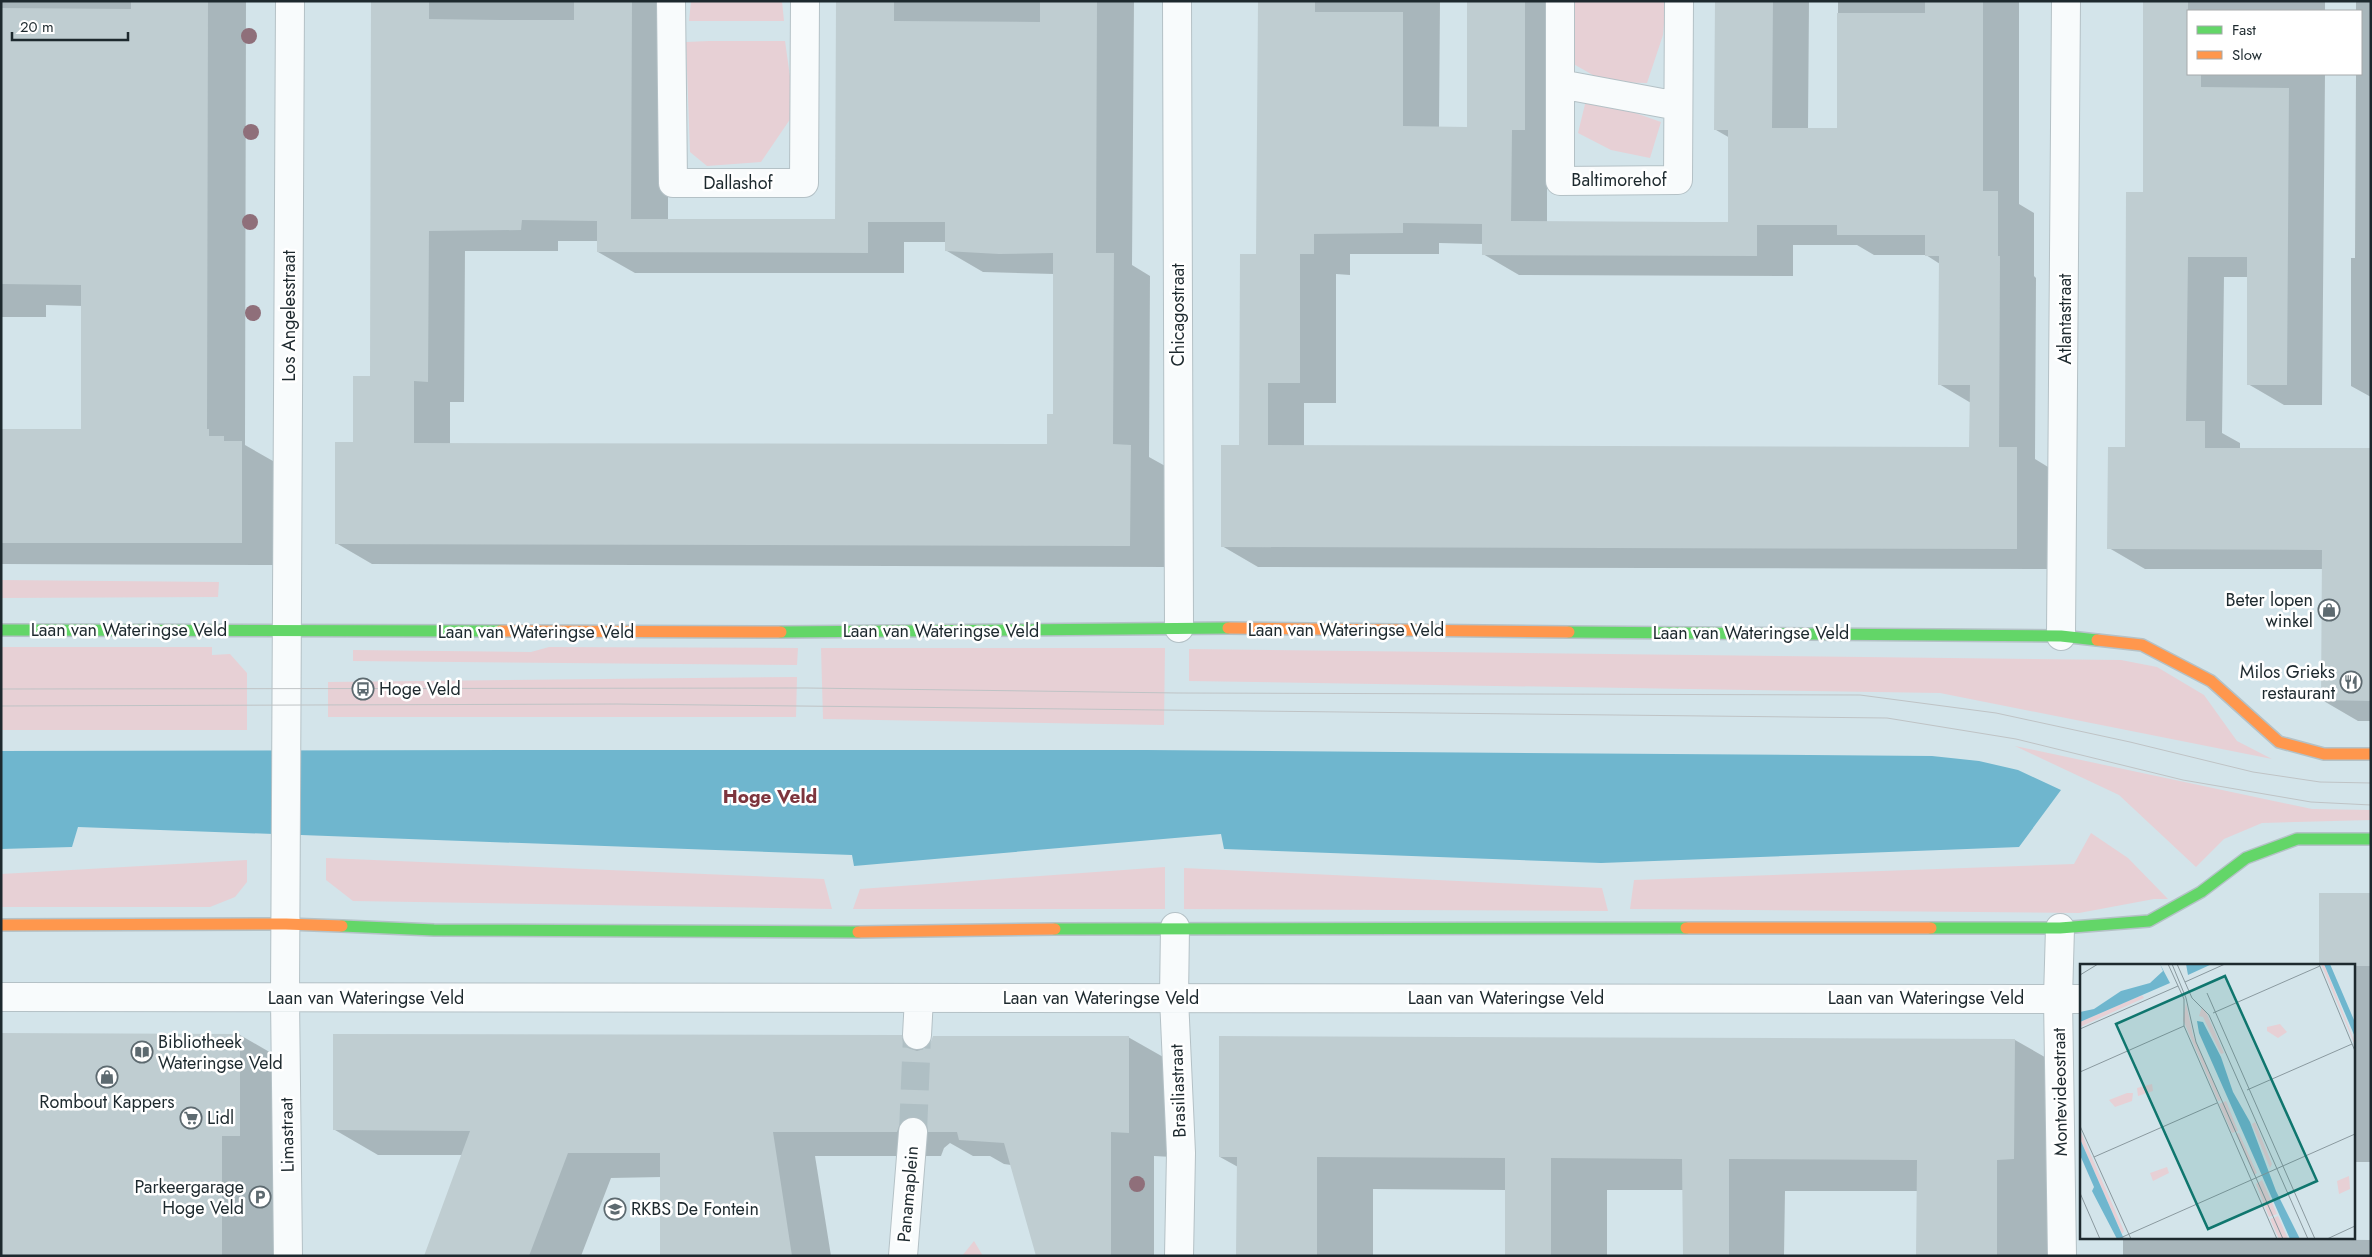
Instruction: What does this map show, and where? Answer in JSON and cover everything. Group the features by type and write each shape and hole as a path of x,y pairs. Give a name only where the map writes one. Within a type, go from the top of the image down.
{"street":[{"name":"Los Angelesstraat","path":"287,631 290,1"},
{"name":"Dallashof","path":"671,1 673,183 735,184 804,183 804,1"},
{"name":"Chicagostraat","path":"1177,1 1180,628"},
{"name":"Baltimorehof","path":"1560,1 1560,181 1678,180 1679,1"},
{"name":"Atlantastraat","path":"2061,636 2063,577 2066,1"},
{"path":"1560,84 1678,106"},
{"name":"Laan van Wateringse Veld","path":"1,630 770,632 1180,628 2061,636 2142,645 2211,681 2278,742 2324,754 2371,754"},
{"path":"286,924 287,631"},
{"path":"1,924 286,924 434,930 841,932 1175,927 2060,928 2149,921 2201,892 2246,858 2297,839 2371,839"},
{"name":"Limastraat","path":"286,924 288,1256"},
{"name":"Brasiliastraat","path":"1175,927 1174,998 1181,1154 1178,1256"},
{"name":"Montevideostraat","path":"2060,928 2070,999 2062,1256"},
{"name":"Laan van Wateringse Veld","path":"1,997 2070,999"},
{"path":"917,1036 919,998"},
{"name":"Panamaplein","path":"903,1256 913,1132"}],"shaded area":[{"path":"691,1 782,1 784,21 689,21"},
{"path":"1571,1 1666,1 1663,35 1647,83 1605,82 1570,62"},
{"path":"785,41 795,112 761,162 707,166 690,152 686,42"},
{"path":"1587,96 1661,122 1650,158 1611,150 1578,133"},
{"path":"1,580 219,582 218,597 1,598"},
{"path":"1,647 212,647 212,655 230,654 247,673 247,730 1,730"},
{"path":"549,647 798,648 797,665 353,661 353,650 531,652"},
{"path":"821,648 1165,648 1164,725 823,719"},
{"path":"1189,649 2121,660 2157,667 2204,695 2237,741 2272,759 1940,693 1189,681"},
{"path":"797,677 796,717 328,717 328,682"},
{"path":"2015,746 2312,809 2371,810 2371,820 2262,823 2224,839 2196,867 2119,795"},
{"path":"2091,833 2128,858 2168,899 2154,899 2079,913 1630,909 1634,880 2074,864"},
{"path":"326,858 824,879 832,909 353,901 326,880"},
{"path":"247,860 247,882 235,897 210,907 1,907 1,874"},
{"path":"1165,867 1165,909 853,909 860,889"},
{"path":"1184,868 1602,888 1608,911 1184,909"},
{"path":"974,1241 983,1256 962,1256"}],"water":[{"path":"1147,750 1932,756 1979,761 2018,770 2061,790 2019,847 1601,863 1224,849 1221,834 854,866 852,855 78,827 72,847 1,849 1,751"}],"building":[{"path":"131,1 208,1 207,429 209,429 209,436 224,436 224,441 242,441 242,543 1,543 1,429 81,429 81,285 1,284 1,8 131,9"},
{"path":"371,1 429,1 429,19 574,20 574,1 632,1 631,219 835,219 836,1 894,1 894,21 1040,22 1040,1 1097,1 1096,253 1114,253 1113,444 1131,445 1130,546 335,544 335,442 353,442 353,376 370,376","holes":["522,220 597,221 597,252 868,253 868,222 945,222 945,251 999,254 1053,253 1053,414 1047,414 1047,444 414,443 414,381 428,382 429,231 521,230"]},
{"path":"1258,1 1315,1 1315,12 1403,12 1403,126 1467,127 1467,1 1525,1 1525,130 1512,130 1511,221 1728,222 1728,130 1714,130 1715,1 1773,1 1772,128 1837,128 1837,13 1925,13 1925,1 1983,1 1983,191 1998,191 1998,256 2000,256 1999,447 2017,447 2017,549 1221,547 1221,445 1239,445 1240,254 1256,254","holes":["1403,223 1482,224 1482,255 1757,256 1757,225 1837,225 1837,235 1925,235 1925,256 1939,256 1938,385 1970,385 1969,447 1268,445 1268,383 1300,383 1300,254 1314,254 1314,234 1403,233"]},
{"path":"2143,1 2188,1 2187,75 2201,75 2201,87 2289,88 2287,385 2247,385 2247,257 2188,257 2186,421 2205,421 2205,448 2371,448 2371,701 2321,700 2322,550 2107,549 2108,447 2125,447 2126,192 2143,192"},
{"path":"2319,893 2371,893 2371,966 2319,964"},
{"path":"1,1033 240,1034 240,1136 222,1136 222,1256 1,1256"},
{"path":"333,1034 902,1035 903,1042 908,1048 917,1051 924,1049 930,1044 933,1036 1129,1036 1129,1133 1111,1132 1111,1256 1036,1256 1004,1143 959,1140 957,1132 928,1132 927,1125 922,1119 914,1116 906,1118 900,1123 897,1132 773,1132 792,1256 660,1256 660,1153 568,1153 529,1256 424,1256 470,1131 333,1130"},
{"path":"1219,1036 2015,1039 2014,1159 1997,1160 1997,1256 1916,1256 1917,1160 1729,1159 1729,1256 1683,1256 1682,1159 1551,1158 1551,1256 1505,1256 1505,1158 1317,1157 1317,1256 1236,1256 1237,1157 1219,1157"}],"tunnel":[{"path":"913,1132 917,1035"}],"tram line":[{"path":"1,689 807,688 1178,693 1860,695 1996,713 2130,742 2253,772 2320,782 2371,783"},
{"path":"1,706 617,704 1887,718 2016,739 2183,780 2311,802 2371,805"}],"traffic: fast":[{"path":"781,632 1228,628"},
{"path":"1,630 500,631"},
{"path":"1569,632 2061,636 2097,640"},
{"path":"1931,928 2060,928 2149,921 2201,892 2246,858 2297,839 2371,839"},
{"path":"342,926 434,930 858,932"},
{"path":"1055,929 1686,928"}],"traffic: slow":[{"path":"1228,628 1569,632"},
{"path":"500,631 781,632"},
{"path":"2097,640 2142,645 2211,681 2279,742 2324,754 2371,754"},
{"path":"1,925 286,924 342,926"},
{"path":"1686,928 1931,928"},
{"path":"858,932 1055,929"}],"place":[{"name":"Beter lopen winkel","path":"2329,610"},
{"name":"Milos Grieks restaurant","path":"2351,682"},
{"name":"Hoge Veld","path":"363,689"},
{"name":"Bibliotheek Wateringse Veld","path":"142,1052"},
{"name":"Rombout Kappers","path":"107,1077"},
{"name":"Lidl","path":"191,1118"},
{"name":"Parkeergarage Hoge Veld","path":"260,1197"},
{"name":"RKBS De Fontein","path":"615,1209"}],"district":[{"name":"Hoge Veld","path":"770,796"}]}
